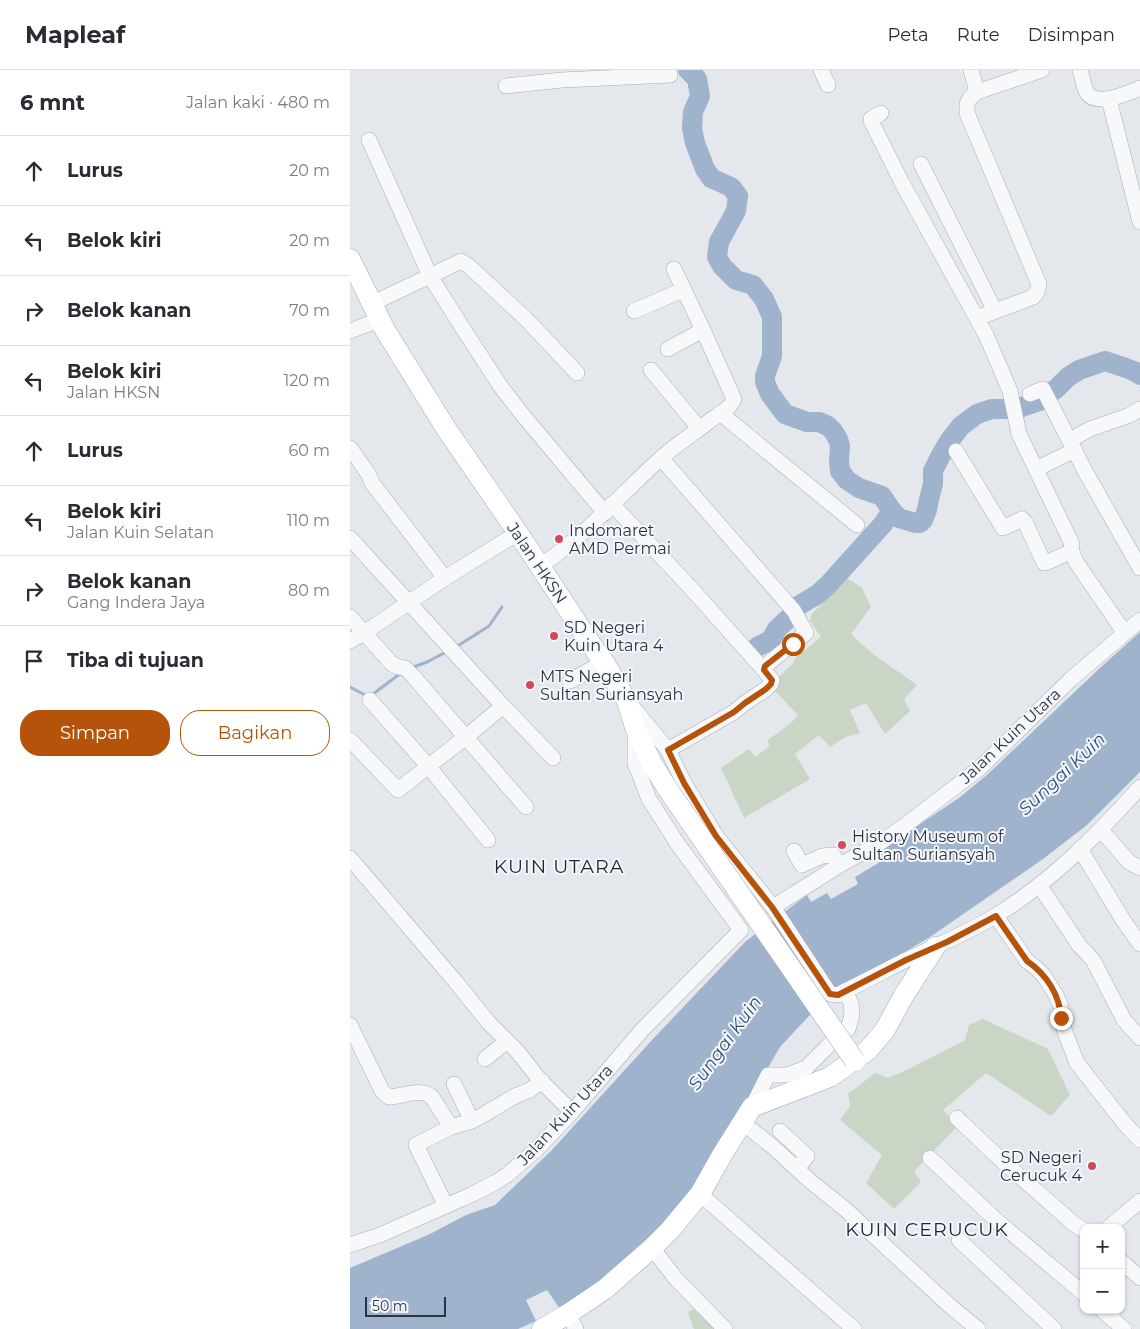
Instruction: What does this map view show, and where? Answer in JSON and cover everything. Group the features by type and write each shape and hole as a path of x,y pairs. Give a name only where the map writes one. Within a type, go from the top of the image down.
{"main road":[{"name":"Jalan HKSN","path":"352,269 375,312 447,430 518,533 604,662 627,700"},
{"path":"627,700 651,762 667,788 855,1061"},
{"path":"542,1329 572,1322 605,1289 652,1248 700,1194 747,1115 830,1077 868,1050 885,1030 935,947"}],"street":[{"path":"821,70 828,85"},
{"path":"971,70 977,92"},
{"path":"977,318 1033,297 1037,292 1039,284 967,113 967,104 970,98 977,92 1025,72 1042,70"},
{"path":"1080,70 1087,93 1093,98 1109,99 1140,88"},
{"path":"506,86 562,75 670,75"},
{"path":"1109,99 1140,222"},
{"path":"881,113 870,121 986,335 1011,394 1019,434 1071,542 1071,549 1076,562 1124,632"},
{"path":"369,140 430,276 501,387 522,414 609,508 689,586 772,680 766,689 734,712 668,750"},
{"path":"921,164 995,311"},
{"path":"350,330 430,276 461,261 469,266 527,320 577,373"},
{"path":"540,566 573,541 661,458 731,405 734,398 674,269"},
{"path":"634,311 683,290"},
{"path":"668,349 704,330"},
{"path":"651,370 699,428"},
{"path":"1030,394 1043,389 1140,568"},
{"path":"1036,469 1072,445 1090,429 1130,415 1140,409"},
{"path":"720,413 857,525"},
{"path":"350,448 369,475 372,483 445,578"},
{"path":"956,451 1003,528 1022,519 1025,522 1043,563 1068,553 1071,549"},
{"path":"661,458 794,611 806,631 806,634 765,666 764,670"},
{"path":"350,641 445,578 518,533"},
{"path":"350,538 553,758"},
{"path":"350,617 392,664 406,669 526,807"},
{"name":"Jalan Kuin Utara","path":"774,910 840,865 878,844 903,827 981,767 1070,680 1140,620"},
{"path":"570,681 604,662"},
{"path":"370,700 428,766 488,840"},
{"name":"Jalan HKSN","path":"627,700 668,750 684,783 716,836 838,993 851,1003 852,1015 848,1029 806,1068 787,1075 768,1075 747,1115"},
{"path":"350,740 398,790 503,706"},
{"name":"Jalan Kuin Utara","path":"350,1245 473,1194 507,1175 537,1149 572,1112 642,1030 741,930 677,843 648,799 635,764 636,727"},
{"path":"838,993 996,916 1039,885 1080,849 1101,830 1140,787"},
{"path":"1101,830 1129,862 1140,868"},
{"path":"1080,849 1123,920 1140,944"},
{"path":"794,851 802,865 822,856 833,855 840,865"},
{"path":"350,858 489,1023 572,1112"},
{"path":"1039,885 1079,945 1093,960 1124,1020 1140,1038"},
{"path":"996,916 1027,961 1044,976 1056,995 1061,1007 1061,1018 1065,1032 1077,1063 1140,1140"},
{"path":"350,1025 382,1091 389,1097 417,1093 428,1094 432,1097 451,1127"},
{"path":"485,1059 507,1041"},
{"path":"446,1206 416,1145 451,1127 472,1121 542,1082"},
{"path":"454,1084 472,1121"},
{"path":"747,1115 797,1168 978,1329"},
{"path":"956,1118 1080,1228"},
{"path":"780,1131 807,1156 797,1168"},
{"path":"930,1158 996,1220 1080,1291"},
{"path":"700,1194 854,1329"},
{"path":"1113,1224 1140,1201"},
{"path":"959,1240 1054,1329"},
{"path":"652,1248 677,1280 724,1329"},
{"path":"1125,1265 1140,1278"},
{"path":"1107,1314 1124,1329"}],"green space":[{"path":"847,578 862,588 871,607 851,634 873,654 917,685 904,699 910,711 885,734 866,703 850,710 860,733 845,737 830,747 819,735 795,754 810,779 744,818 721,768 749,749 755,757 770,746 767,741 792,722 798,715 774,690 778,678 793,663 795,658 821,637 810,621 811,615"},
{"path":"983,1019 1048,1049 1070,1095 1051,1116 986,1073 943,1110 958,1126 914,1171 921,1182 894,1209 866,1183 882,1155 840,1120 850,1106 848,1094 875,1073 888,1078 965,1040 969,1025"},
{"path":"694,1309 715,1329 694,1329 688,1312"}],"water":[{"name":"Sungai Kuin","path":"1140,632 1140,772 1087,825 1043,859 930,937 823,998 821,1003 780,1047 691,1199 625,1265 560,1309 547,1290 526,1300 536,1321 518,1329 350,1329 350,1268 430,1234 466,1215 495,1205 551,1151 652,1040 746,941 807,895 811,902 827,893 831,899 858,884 855,877 880,862 875,854 959,798 988,774"}],"waterway":[{"path":"688,70 697,79 700,96 693,112 692,128 695,143 705,169 711,178 731,187 738,196 736,211 719,242 717,257 722,266 736,280 753,285 764,299 772,317 772,356 765,376 765,382 770,394 785,414 807,422 819,422 828,426 838,439 840,446 840,471 847,480 859,488 882,496 899,518 915,523 920,523 923,520 933,484 933,471 941,455 961,426 977,414 992,409 1016,409 1042,400 1079,370 1105,361 1140,375"},
{"path":"757,647 771,640 777,629 790,617 798,606 818,594 828,585 883,524 892,511"},
{"path":"456,647 489,626 502,607"},
{"path":"411,668 448,651"},
{"path":"350,687 369,697 401,673"}],"place":[{"name":"Indomaret AMD Permai","path":"559,539"},
{"name":"SD Negeri Kuin Utara 4","path":"554,636"},
{"name":"MTS Negeri Sultan Suriansyah","path":"530,685"},
{"name":"History Museum of Sultan Suriansyah","path":"842,845"},
{"name":"SD Negeri Cerucuk 4","path":"1092,1166"}],"district":[{"name":"KUIN UTARA","path":"559,866"},
{"name":"KUIN CERUCUK","path":"927,1229"}],"route":[{"path":"793,644 763,668 772,680 766,689 734,712 668,750 684,783 716,836 772,907 830,994 838,995 996,916 1027,961 1046,979 1061,1007 1061,1018"}]}
